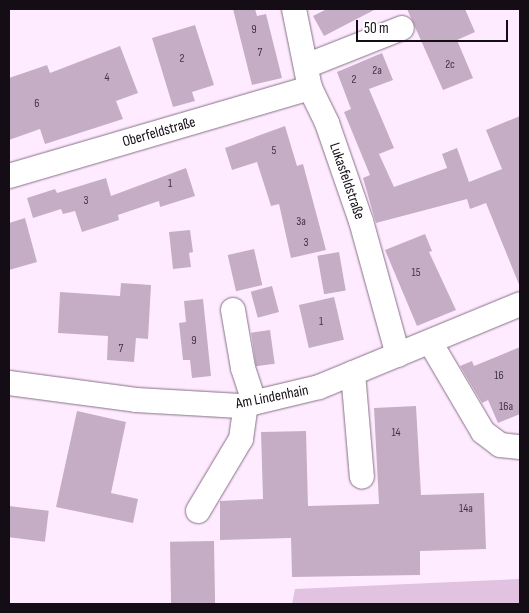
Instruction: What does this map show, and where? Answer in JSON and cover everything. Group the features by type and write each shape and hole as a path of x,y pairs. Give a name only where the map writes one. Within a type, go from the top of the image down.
{"street":[{"name":"Lukasfeldstraße","path":"294,9 308,77 327,123 361,221 398,355"},
{"name":"Oberfeldstraße","path":"9,176 308,77 402,28"},
{"name":"Am Lindenhain","path":"9,383 136,400 250,403 319,387 520,304"},
{"path":"198,512 238,445 250,403 233,310"},
{"path":"430,342 483,432 500,445 520,447"},
{"path":"352,373 362,477"}],"shaded area":[{"path":"520,579 520,604 292,604 295,589"}],"building":[{"path":"233,9 255,9 257,16 266,14 282,78 252,85"},
{"path":"327,9 376,9 324,36 313,16"},
{"path":"407,9 465,9 475,32 457,40 473,78 443,90"},
{"path":"195,25 214,85 192,92 195,101 173,107 152,38"},
{"path":"120,46 138,93 116,101 123,119 45,144 40,129 9,140 9,78 47,65 50,73"},
{"path":"382,53 393,80 369,89 394,148 379,154 394,187 447,168 442,154 457,148 469,182 502,169 486,130 520,116 520,287 486,203 470,209 467,199 376,223 363,178 370,175 344,112 351,109 337,72"},
{"path":"285,126 297,166 303,164 326,250 291,258 279,204 271,206 257,162 232,170 225,148"},
{"path":"186,168 195,196 160,207 159,201 118,215 119,220 82,232 75,211 63,214 61,209 33,218 27,198 55,189 57,193 106,178 111,196"},
{"path":"25,218 37,262 9,270 9,223"},
{"path":"190,230 193,252 189,253 191,267 173,269 169,232"},
{"path":"425,234 432,251 429,252 456,310 417,326 385,250"},
{"path":"254,249 262,285 236,291 228,255"},
{"path":"339,252 346,290 324,294 317,256"},
{"path":"121,283 151,285 148,339 136,338 134,362 107,360 108,336 58,333 60,292 120,296"},
{"path":"272,286 279,312 258,318 251,292"},
{"path":"334,297 344,340 309,348 299,305"},
{"path":"203,299 211,376 192,378 190,360 183,360 179,323 186,322 184,301"},
{"path":"270,330 275,364 256,366 251,333"},
{"path":"520,347 520,414 498,423 488,400 482,403 460,366 472,361 474,366"},
{"path":"416,406 421,495 484,493 486,549 420,551 420,575 292,577 291,538 220,540 220,501 263,499 261,432 306,431 308,506 379,504 374,408"},
{"path":"77,411 126,422 111,493 138,499 133,523 56,507"},
{"path":"9,506 49,511 45,542 9,537"},
{"path":"214,541 215,604 171,604 170,542"}]}
